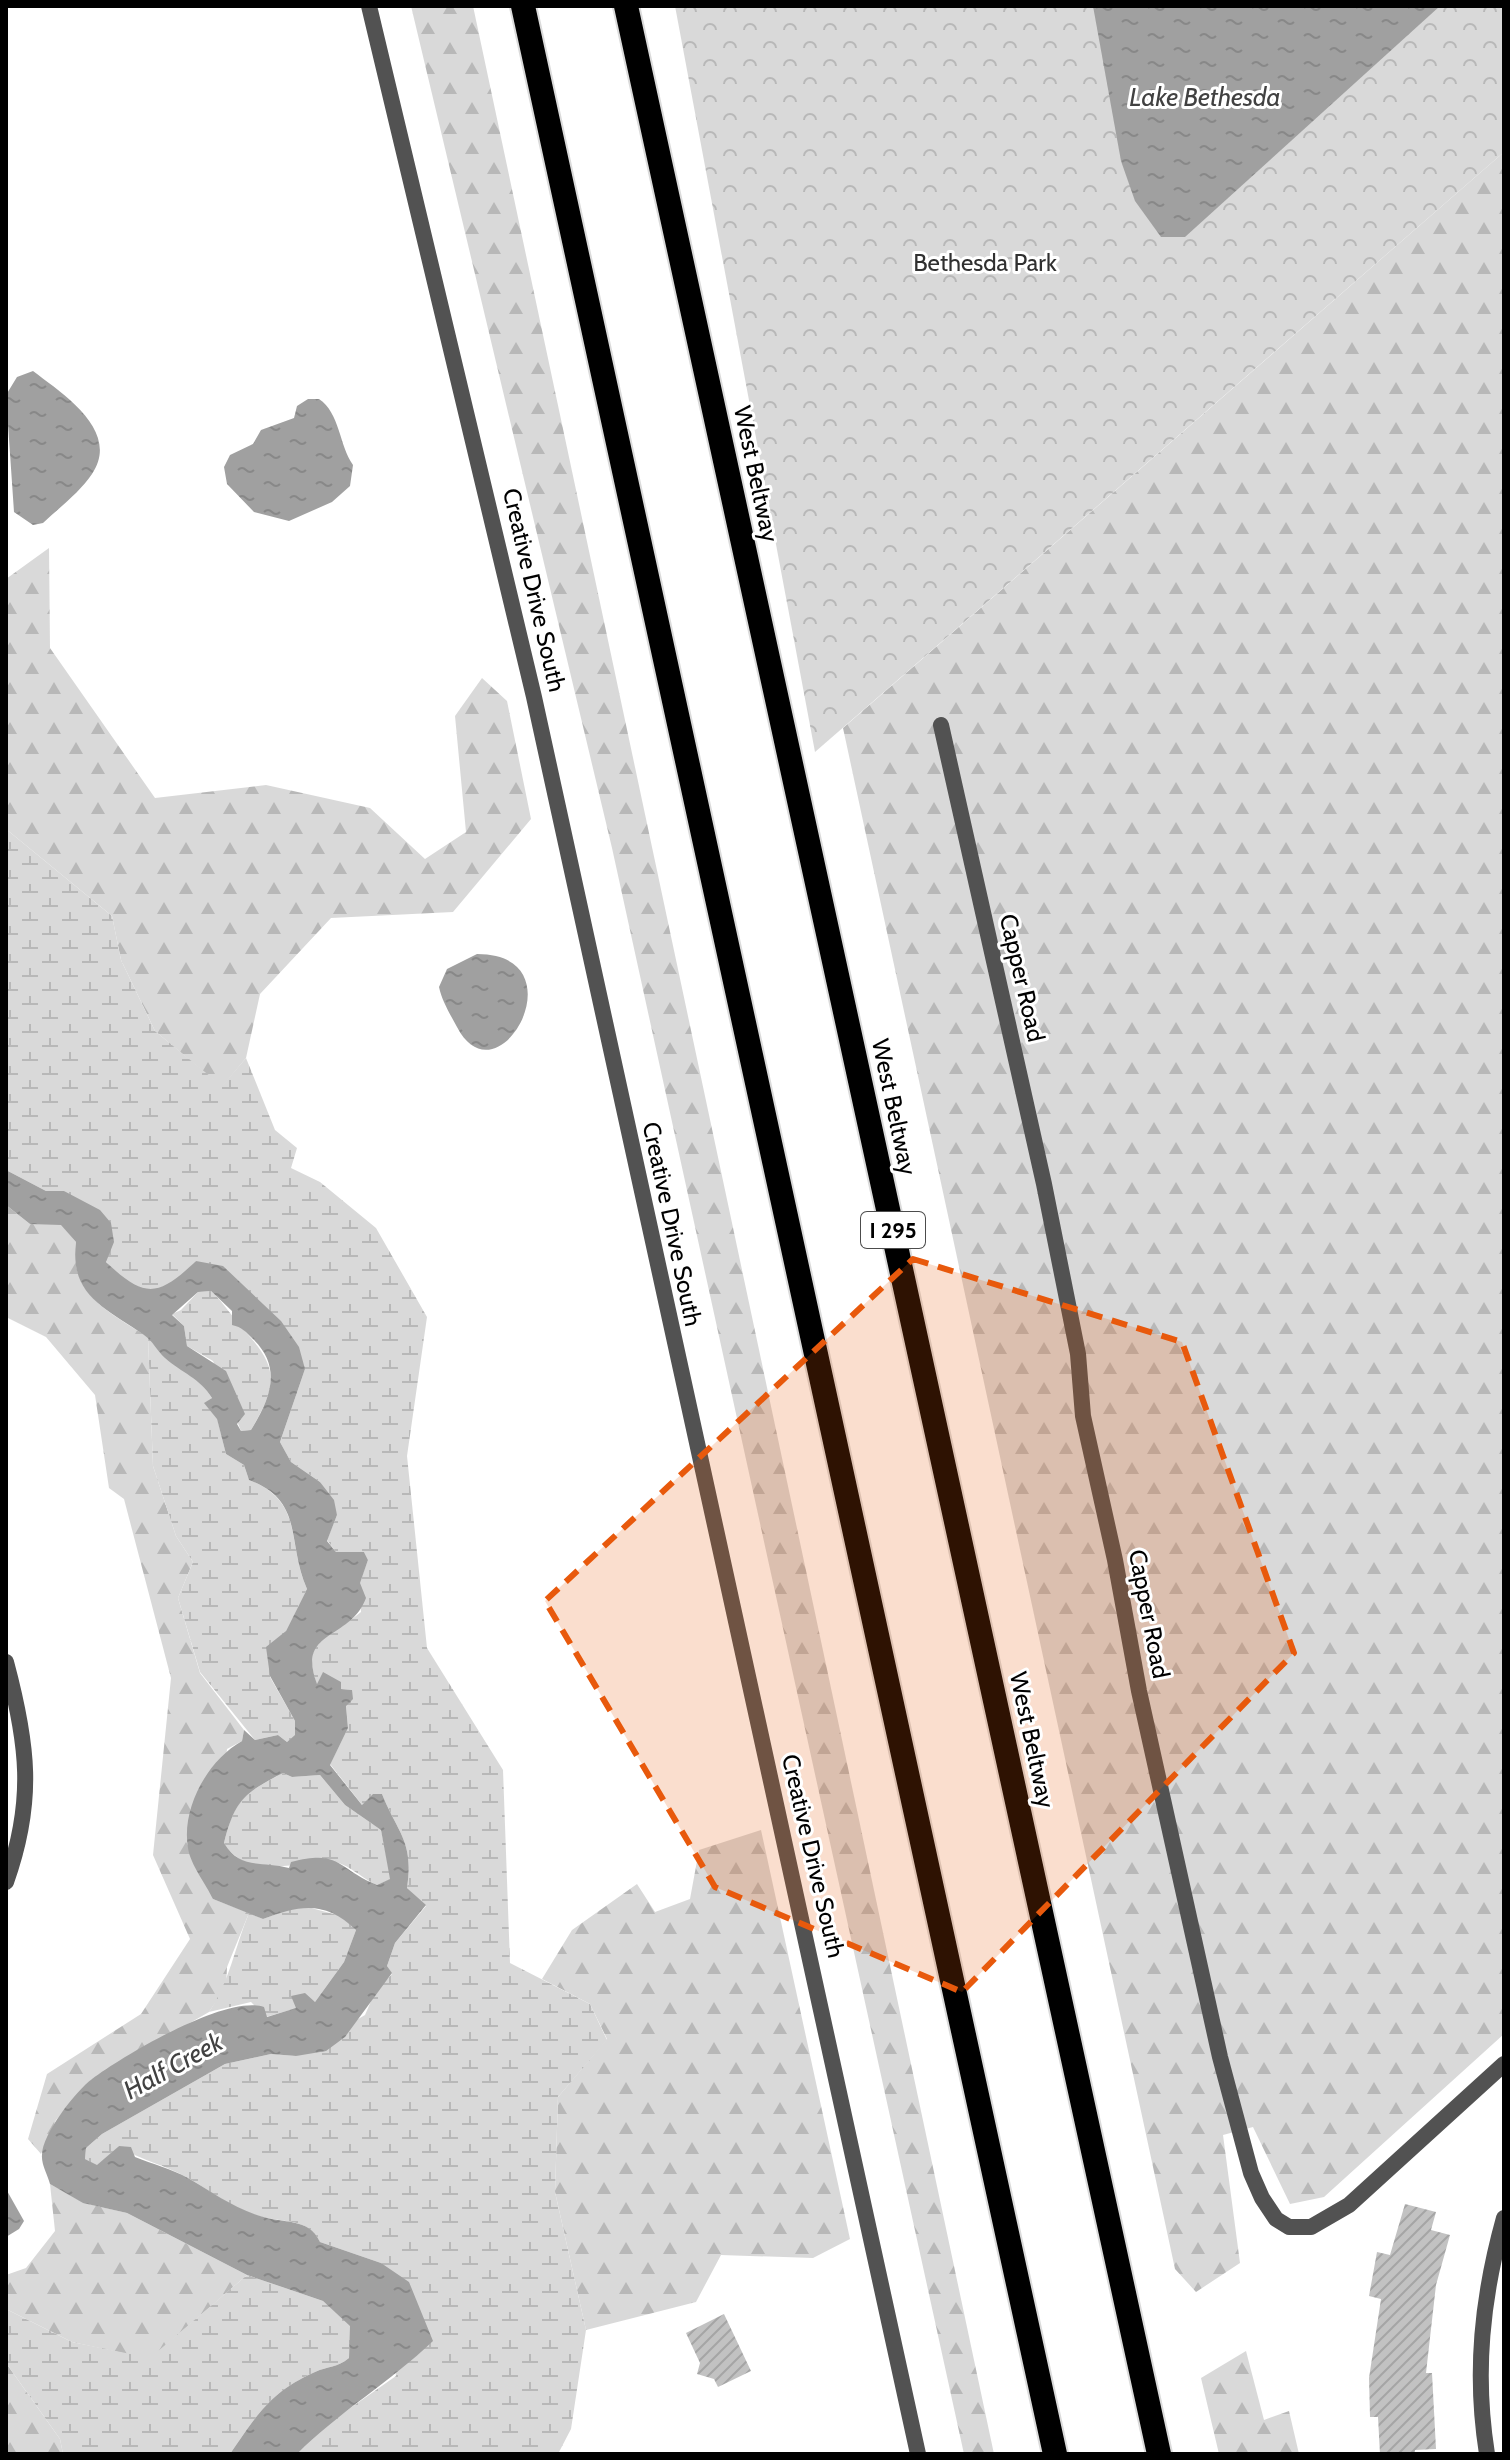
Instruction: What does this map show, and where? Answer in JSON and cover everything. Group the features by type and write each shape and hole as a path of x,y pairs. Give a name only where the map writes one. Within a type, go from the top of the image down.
{"highway":[{"path":"523,6 1055,2454"},
{"name":"West Beltway","path":"626,6 1159,2454"}],"street":[{"name":"Creative Drive South","path":"369,6 534,697 918,2454"},
{"name":"Capper Road","path":"941,725 1047,1200 1078,1354 1083,1416 1115,1560 1139,1691 1220,2057 1251,2173 1262,2198 1276,2219 1289,2227 1311,2227 1349,2205 1504,2064"},
{"path":"6,1662 27,1751 27,1799 18,1848 6,1882"},
{"path":"1487,2454 1479,2377 1488,2277 1504,2218"}],"highlighted area":[{"path":"913,1259 1182,1342 1294,1653 962,1992 715,1887 545,1601"}],"green space":[{"path":"411,6 473,6 994,2454 964,2454 612,848"},
{"name":"Bethesda Park","path":"675,6 1504,6 1504,152 815,752"},
{"path":"1504,152 1504,2034 1324,2197 1290,2204 1253,2127 1223,2135 1240,2263 1196,2292 1175,2269 843,728"},
{"path":"49,548 50,648 155,798 266,785 370,808 425,859 466,832 455,716 482,678 507,701 531,819 453,912 331,918 260,994 246,1058 222,1087 155,1031 121,960 112,916 6,829 6,579"},
{"path":"6,829 112,916 121,960 155,1031 222,1086 246,1058 275,1130 297,1148 291,1168 320,1182 376,1228 427,1317 407,1456 427,1648 503,1770 510,1963 590,2004 607,2040 558,2097 555,2192 586,2330 571,2429 558,2454 297,2454 329,2423 396,2376 381,2263 320,2242 304,2226 244,2211 180,2174 119,2146 97,2166 85,2159 86,2148 102,2134 225,2064 271,2054 296,2056 365,2015 374,1994 392,1974 387,1966 395,1943 426,1906 407,1888 406,1848 382,1794 363,1806 330,1764 348,1728 346,1705 352,1690 341,1689 323,1673 317,1685 312,1658 321,1641 361,1612 359,1584 368,1560 364,1552 336,1552 327,1540 337,1515 320,1482 291,1462 280,1442 305,1369 196,1261 168,1287 157,1291 142,1290 127,1282 101,1254 64,1191 46,1191 6,1170"},
{"path":"6,1205 30,1224 61,1224 76,1242 75,1260 85,1289 106,1310 148,1337 153,1466 176,1536 193,1562 178,1598 200,1673 244,1730 242,1741 227,1749 213,1899 249,1913 227,1967 226,1987 209,2012 91,2080 56,2120 41,2154 28,2139 47,2074 141,2014 190,1939 153,1855 171,1678 124,1499 109,1488 95,1395 46,1337 6,1317"},
{"path":"211,1291 256,1344 269,1367 270,1389 251,1430 241,1431 213,1361 187,1346 184,1326 172,1314 181,1310 198,1292"},
{"path":"148,1337 206,1389 212,1398 205,1403 217,1418 226,1454 244,1465 249,1480 267,1489 279,1500 291,1525 307,1589 286,1631 270,1677 295,1721 296,1735 287,1742 278,1735 255,1740 200,1672 178,1598 193,1562 176,1536 153,1466"},
{"path":"283,1773 292,1777 320,1775 345,1805 381,1830 391,1879 377,1885 338,1863 259,1865 234,1855 224,1843 237,1807 258,1787"},
{"path":"761,1830 850,2239 813,2258 721,2255 696,2302 586,2330 555,2192 558,2097 607,2039 590,2004 542,1979 572,1930 637,1884 655,1912 690,1899 699,1850"},
{"path":"300,1905 341,1916 356,1930 344,1962 315,2002 292,1997 297,2008 266,2017 251,2002 209,2012 227,1977 249,1913 263,1919"},
{"path":"50,2184 84,2203 127,2213 247,2275 150,2359 72,2342 6,2309 6,2275 26,2268 55,2231"},
{"path":"247,2275 323,2301 351,2326 349,2358 300,2380 275,2396 230,2454 63,2454 60,2439 6,2363 6,2309 72,2342 150,2358"},
{"path":"1246,2351 1264,2420 1289,2411 1299,2454 1219,2454 1201,2378"},
{"path":"6,2363 60,2439 63,2454 6,2454"}],"water":[{"name":"Lake Bethesda","path":"1093,6 1440,6 1185,237 1161,237 1135,201 1121,161"},
{"path":"33,371 85,415 99,443 99,458 87,481 43,523 33,525 14,512 6,395 17,377"},
{"path":"308,399 319,399 331,412 353,465 350,486 332,502 289,521 254,512 227,484 224,467 230,455 253,444 261,430 294,418 297,406"},
{"path":"477,954 508,960 524,977 528,998 522,1020 509,1039 492,1049 474,1047 457,1027 439,987 447,969"},
{"name":"Half Creek","path":"6,1170 46,1191 64,1191 100,1210 111,1223 114,1242 106,1262 131,1283 151,1289 161,1287 196,1261 223,1266 281,1321 299,1347 305,1369 280,1442 291,1462 320,1482 334,1500 337,1515 327,1541 336,1552 364,1552 368,1560 360,1583 366,1598 349,1622 319,1644 312,1666 317,1684 323,1672 341,1682 341,1689 352,1690 353,1699 346,1706 348,1728 330,1765 362,1805 373,1794 382,1794 406,1848 407,1888 426,1905 395,1943 387,1966 392,1973 345,2037 326,2051 296,2056 271,2054 225,2064 102,2134 86,2148 85,2159 97,2165 119,2146 131,2147 135,2157 182,2175 240,2208 260,2216 302,2225 320,2242 381,2263 409,2282 433,2341 297,2454 230,2454 275,2396 300,2380 349,2358 350,2326 323,2301 247,2275 127,2213 83,2203 50,2184 42,2155 48,2136 69,2103 85,2085 107,2068 176,2029 226,2009 247,2005 264,2007 267,2017 296,2008 291,1996 305,1993 315,2002 344,1962 356,1930 345,1920 312,1908 301,1908 263,1919 213,1899 188,1848 189,1817 200,1787 218,1760 242,1741 244,1730 255,1740 278,1735 287,1742 295,1735 295,1721 270,1676 266,1647 286,1631 307,1589 286,1511 279,1499 249,1480 244,1465 226,1454 217,1419 204,1403 212,1398 207,1391 165,1358 147,1337 93,1299 78,1276 76,1242 61,1225 30,1224 6,1205","holes":["211,1291 232,1311 232,1325 250,1336 268,1361 271,1372 268,1395 251,1430 241,1431 237,1424 245,1414 226,1371 187,1346 184,1326 172,1315 198,1292","283,1773 292,1777 320,1775 345,1805 381,1830 390,1879 377,1885 329,1859 291,1862 289,1868 244,1861 230,1852 224,1843 237,1807 259,1786"]},
{"path":"6,2189 24,2221 19,2229 6,2237"}],"building":[{"path":"1405,2204 1436,2212 1431,2230 1450,2235 1436,2285 1426,2373 1432,2373 1436,2449 1415,2450 1415,2454 1380,2454 1378,2417 1370,2417 1369,2378 1381,2299 1369,2296 1377,2252 1390,2255"},
{"path":"724,2314 751,2371 718,2387 714,2379 697,2374 700,2363 686,2333"}]}
